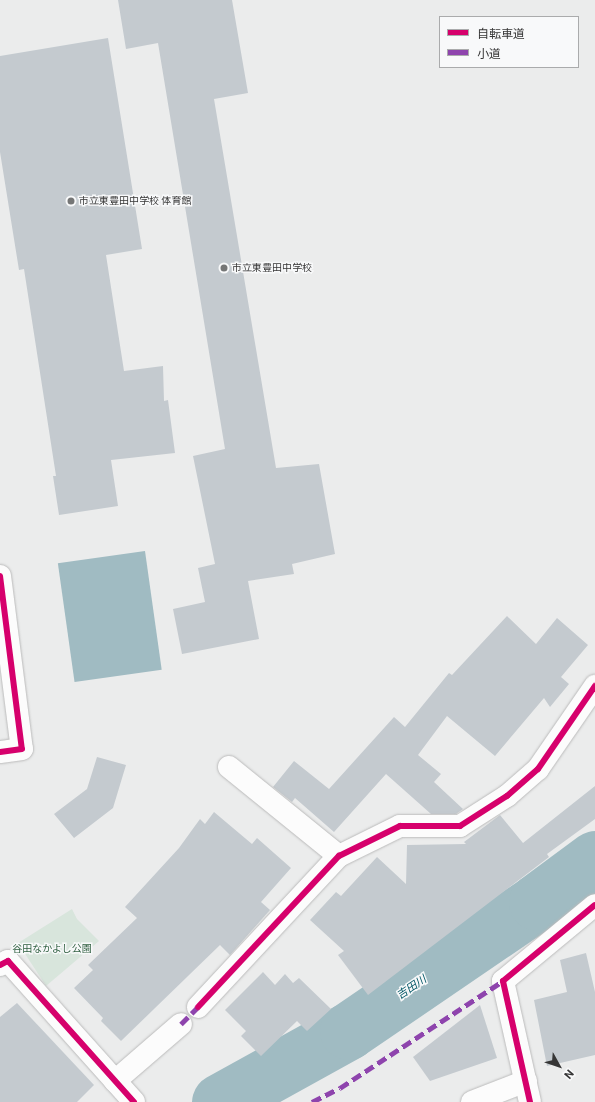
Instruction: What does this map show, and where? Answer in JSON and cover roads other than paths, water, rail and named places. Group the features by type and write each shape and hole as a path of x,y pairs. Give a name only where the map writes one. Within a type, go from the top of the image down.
{"street":[{"path":"0,576 22,749 0,752"},
{"path":"198,1007 339,856 400,826 460,826 507,796 538,769 595,686"},
{"path":"229,767 339,856"},
{"path":"530,1102 503,981 595,905"},
{"path":"0,965 8,961 134,1102"},
{"path":"115,1081 181,1024"},
{"path":"472,1102 526,1081"}],"water":[{"path":"145,551 162,670 75,682 58,563"}],"waterway":[{"name":"吉田川","path":"220,1102 348,1031 537,902 595,859"}],"place":[{"name":"市立東豊田中学校 体育館","path":"71,201"},
{"name":"市立東豊田中学校","path":"224,268"}],"park label":[{"name":"谷田なかよし公園","path":"52,949"}]}
